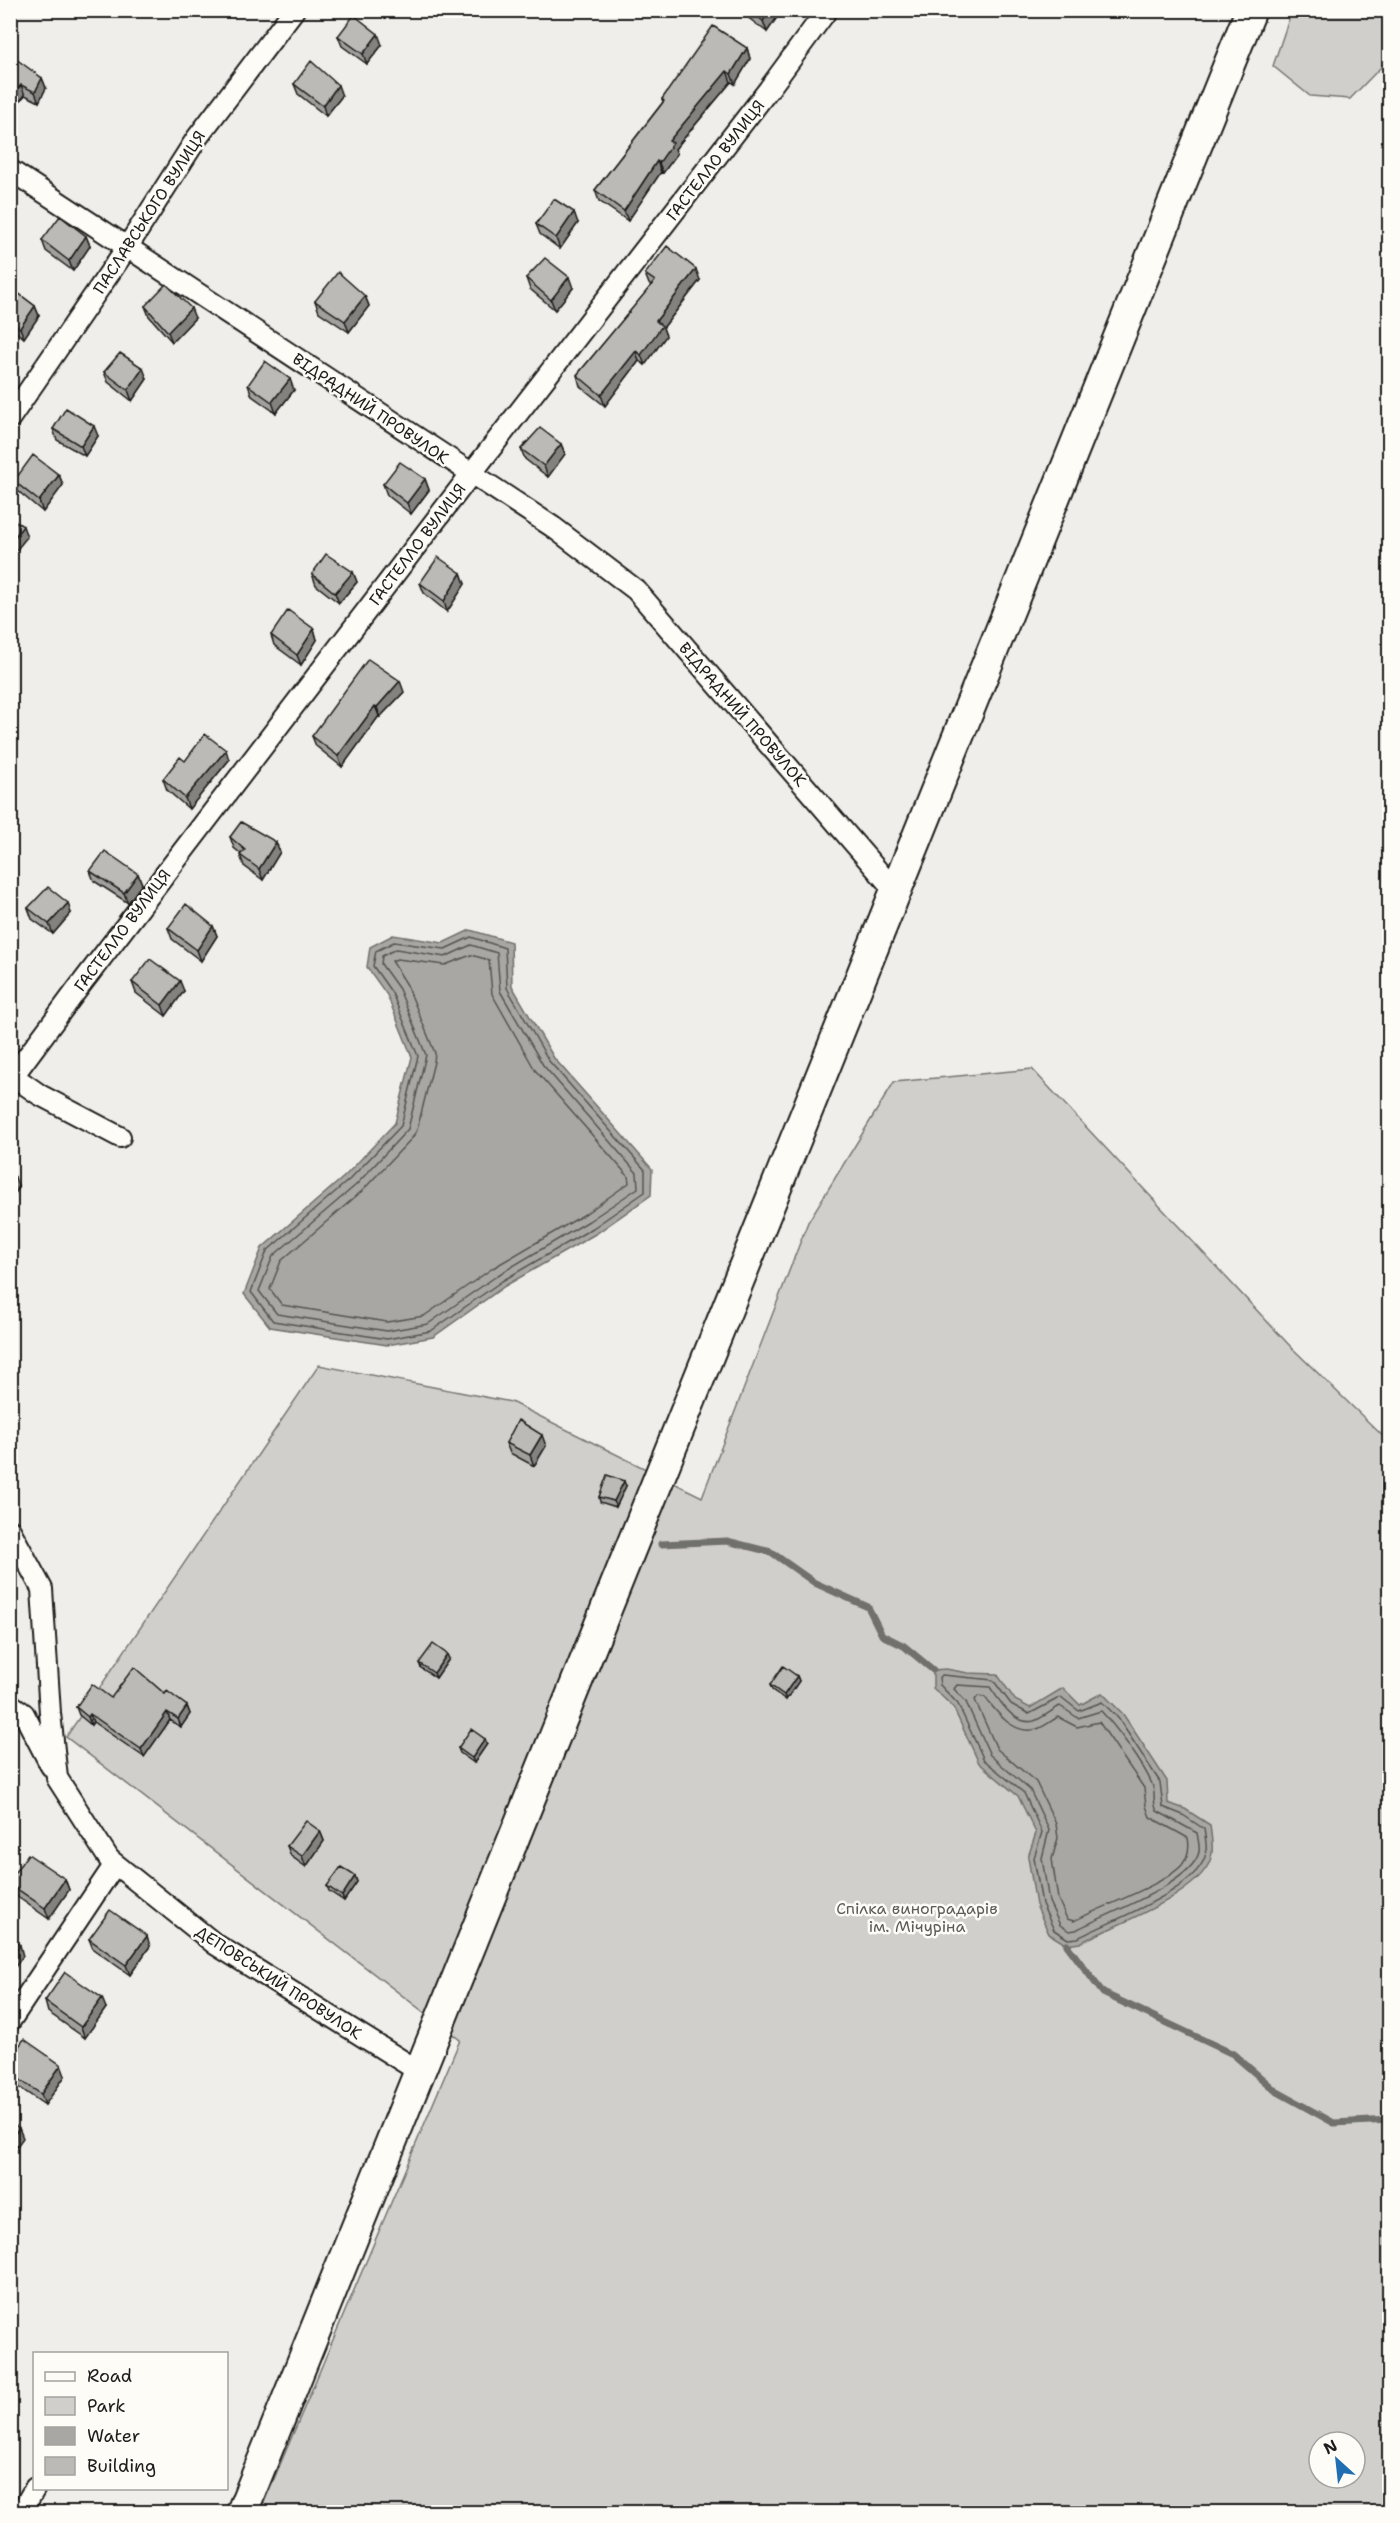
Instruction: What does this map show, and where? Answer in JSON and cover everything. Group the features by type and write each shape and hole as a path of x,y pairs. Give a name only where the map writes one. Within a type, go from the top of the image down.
{"main road":[{"path":"242,2512 1251,10"}],"street":[{"name":"ПАСЛАВСЬКОГО ВУЛИЦЯ","path":"10,418 128,246 196,138 294,10"},
{"name":"ГАСТЕЛЛО ВУЛИЦЯ","path":"12,1077 471,474 770,89 827,10"},
{"name":"ВІДРАДНИЙ ПРОВУЛОК","path":"10,170 553,527 636,590 896,892"},
{"path":"12,1077 40,1095 120,1137"},
{"name":"ДЕПОВСЬКИЙ ПРОВУЛОК","path":"10,1530 42,1589 50,1713 57,1778 109,1859 216,1944 420,2072"},
{"path":"10,1704 24,1714 57,1778"},
{"path":"10,2021 115,1864"},
{"path":"21,2512 34,2490"}],"green space":[{"path":"1292,10 1389,11 1389,65 1383,65 1350,99 1310,96 1273,66"},
{"name":"Спілка виноградарів ім. Мічуріна","path":"1032,1069 1291,1347 1389,1442 1389,2512 260,2512 460,2040 66,1737 319,1365 511,1402 702,1497 808,1222 894,1082"}],"water":[{"path":"470,930 511,942 512,986 554,1058 652,1169 651,1195 597,1233 505,1286 433,1337 387,1345 270,1327 244,1294 262,1248 346,1175 395,1123 412,1057 387,995 367,967 370,947 393,935 443,943"},
{"path":"946,1669 968,1673 997,1674 1015,1700 1030,1708 1063,1688 1080,1705 1102,1693 1123,1714 1167,1781 1168,1803 1185,1809 1210,1825 1212,1853 1207,1868 1177,1894 1157,1906 1080,1943 1067,1945 1049,1934 1036,1905 1028,1857 1036,1833 1018,1796 979,1763 953,1707 933,1688 933,1670"}],"building":[{"path":"749,10 771,10 763,21"},
{"path":"354,15 378,34 363,54 338,36"},
{"path":"713,26 747,48 731,74 727,71 669,141 673,143 659,163 657,161 624,211 595,190 664,101 662,99"},
{"path":"12,56 42,78 35,92 21,85 10,97 10,58"},
{"path":"311,61 338,85 323,106 294,84"},
{"path":"554,199 574,212 556,238 536,224"},
{"path":"60,216 86,236 69,261 42,240"},
{"path":"667,246 696,269 656,321 662,326 641,355 636,351 601,395 577,375 655,281 645,274"},
{"path":"545,258 569,277 551,300 526,278"},
{"path":"338,272 365,296 345,321 315,301"},
{"path":"166,284 191,308 168,332 145,306"},
{"path":"10,287 35,306 20,328 10,321"},
{"path":"120,353 143,368 128,390 104,372"},
{"path":"265,361 290,379 272,402 248,385"},
{"path":"66,408 94,426 81,446 53,429"},
{"path":"540,428 561,444 544,466 521,449"},
{"path":"33,455 59,475 39,501 14,481"},
{"path":"400,462 425,479 407,503 383,484"},
{"path":"10,518 23,526 10,543"},
{"path":"326,554 353,572 335,593 312,574"},
{"path":"438,557 461,573 444,601 420,583"},
{"path":"288,610 314,629 297,655 271,635"},
{"path":"368,659 400,681 377,707 375,706 338,756 312,736"},
{"path":"205,734 226,750 185,798 163,779 180,757 185,761"},
{"path":"241,822 276,842 259,869 240,855 245,850 230,837"},
{"path":"105,851 138,874 124,893 90,871"},
{"path":"48,887 68,903 49,924 28,908"},
{"path":"186,904 213,926 197,950 168,928"},
{"path":"150,959 180,981 162,1005 132,982"},
{"path":"10,1174 15,1177 10,1184"},
{"path":"518,1420 542,1435 530,1455 506,1443"},
{"path":"607,1475 624,1481 614,1501 599,1497"},
{"path":"433,1644 447,1654 434,1673 419,1663"},
{"path":"783,1666 797,1676 784,1695 770,1685"},
{"path":"134,1667 165,1694 167,1691 187,1706 178,1719 167,1712 141,1749 90,1714 88,1717 76,1707 92,1684 111,1698"},
{"path":"1389,1667 1389,1679 1384,1674"},
{"path":"471,1729 485,1739 472,1758 458,1748"},
{"path":"306,1821 320,1831 302,1856 287,1846"},
{"path":"28,1854 65,1879 45,1908 10,1884 10,1879"},
{"path":"341,1867 355,1876 342,1896 327,1886"},
{"path":"110,1910 147,1936 126,1965 89,1939"},
{"path":"10,1939 20,1945 10,1958"},
{"path":"65,1972 102,1998 81,2027 45,2001"},
{"path":"24,2039 61,2065 41,2094 10,2073 10,2059"},
{"path":"10,2122 19,2128 10,2140"}],"waterway":[{"path":"661,1544 727,1541 771,1552 815,1583 868,1607 882,1635 904,1646 933,1670"},
{"path":"1067,1945 1103,1993 1233,2054 1276,2091 1334,2123 1390,2120"}]}
